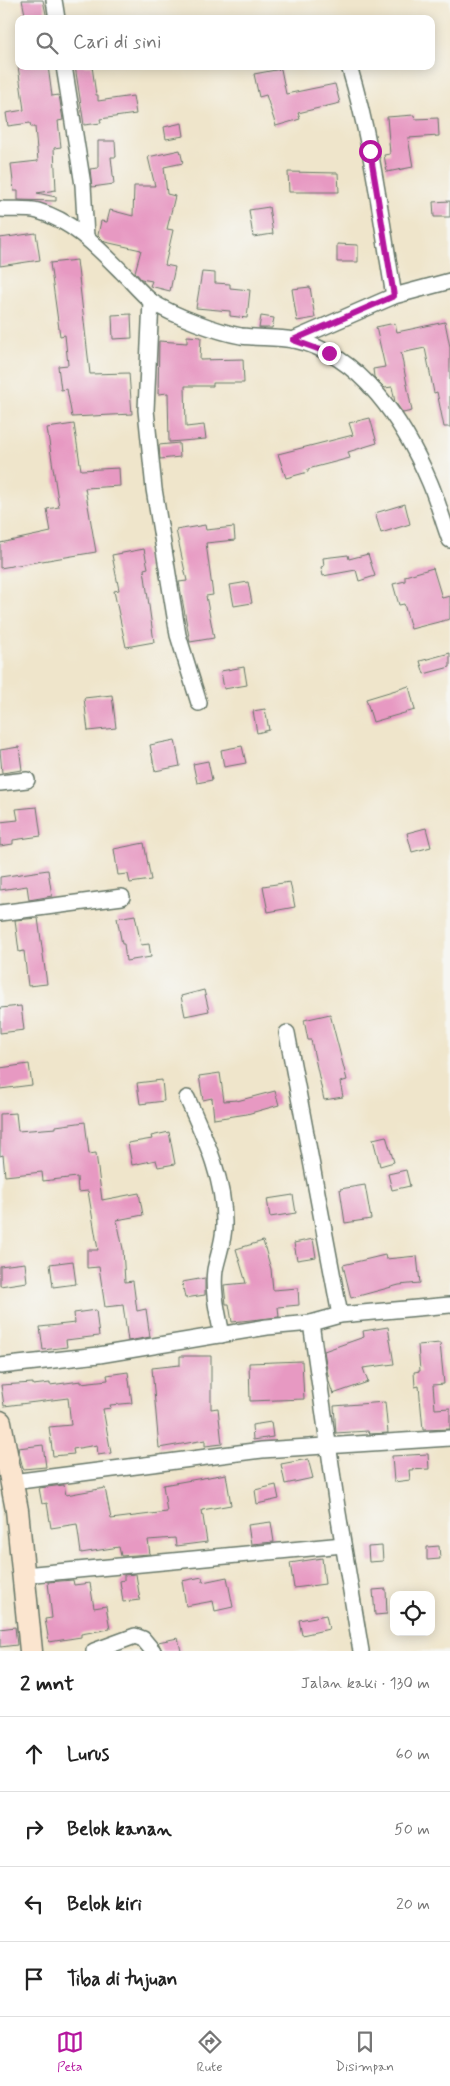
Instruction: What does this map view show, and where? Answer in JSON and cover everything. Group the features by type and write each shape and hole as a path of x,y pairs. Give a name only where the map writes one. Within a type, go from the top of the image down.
{"street":[{"path":"54,0 56,15"},
{"path":"65,70 83,185 86,236"},
{"path":"350,70 360,102 368,141 394,296"},
{"path":"0,209 36,210 66,224 86,236 152,301 171,311 225,332 293,340 329,353 360,376 394,417 415,451 431,485 450,540"},
{"path":"293,340 394,296 450,281"},
{"path":"152,301 146,410 153,480 178,635 199,703"},
{"path":"0,783 27,780"},
{"path":"0,912 122,897"},
{"path":"287,1033 340,1316"},
{"path":"187,1098 210,1147 222,1193 223,1242 215,1271 216,1297 222,1335"},
{"path":"0,1366 99,1355 267,1327 311,1323 340,1316 450,1305"},
{"path":"311,1323 343,1545 361,1651"},
{"path":"0,1422 17,1510 31,1651"},
{"path":"12,1482 262,1450 450,1438"},
{"path":"24,1575 343,1545"},
{"path":"94,1651 135,1636 143,1639 153,1651"}],"building":[{"path":"22,0 43,0 46,15 25,15"},
{"path":"19,70 49,70 52,96 59,95 63,120 58,121 61,147 54,148 56,190 37,193 56,197 56,201 18,200 18,191 14,191 11,164 38,161 35,127 31,127 30,123 8,126 6,113 24,110"},
{"path":"76,70 93,70 98,101 133,96 136,114 100,119 101,123 84,125"},
{"path":"281,70 286,94 335,84 340,103 298,113 300,119 276,126 266,95 259,97 254,74"},
{"path":"414,115 415,119 438,118 439,136 408,138 413,167 387,172 384,155 390,154 387,117"},
{"path":"182,123 184,136 166,139 164,127"},
{"path":"98,141 115,141 116,157 111,157 114,184 92,187 90,169 98,168"},
{"path":"180,150 183,163 164,167 167,194 175,196 167,229 173,230 165,265 175,267 170,291 150,286 152,281 141,279 135,272 141,250 105,242 98,235 101,221 107,222 110,210 133,216 134,186 155,186 148,157"},
{"path":"288,172 338,173 339,192 289,192"},
{"path":"450,201 450,217 434,217 433,202"},
{"path":"269,207 273,234 253,237 249,210"},
{"path":"36,233 40,260 0,266 0,238"},
{"path":"337,244 358,245 358,262 337,262"},
{"path":"77,260 90,374 129,373 132,414 72,417 67,389 61,390 58,366 68,365 65,335 60,336 50,263"},
{"path":"202,272 215,273 215,283 230,284 230,288 250,290 247,318 230,316 230,311 196,308"},
{"path":"310,287 315,318 297,321 292,289"},
{"path":"131,314 132,338 113,339 112,315"},
{"path":"261,316 274,318 272,328 259,328"},
{"path":"445,322 450,347 450,427 444,427 437,392 434,393 425,348 401,353 412,411 403,413 395,402 392,387 385,388 374,377 373,369 385,367 376,327 395,323 397,332"},
{"path":"187,336 201,337 200,360 243,359 244,383 213,383 213,386 185,386 186,427 204,425 206,439 169,442 168,393 158,394 159,341 187,343"},
{"path":"370,418 377,443 348,452 350,458 308,469 308,472 286,478 278,454 353,435 349,423"},
{"path":"74,424 81,470 119,468 120,486 85,488 96,552 0,568 0,543 51,532 47,509 59,507 47,428"},
{"path":"179,443 180,457 160,459 159,445"},
{"path":"405,504 410,524 381,533 375,513"},
{"path":"205,525 206,530 234,527 235,540 206,543 213,595 206,596 214,638 190,642 179,582 187,581 176,530"},
{"path":"144,549 148,568 144,569 154,642 126,647 114,591 119,590 112,555"},
{"path":"368,554 375,576 359,581 356,570 323,576 321,567 324,566 323,558 348,555 349,559"},
{"path":"433,568 442,598 450,596 450,619 411,629 404,604 399,605 393,584 405,581 405,576"},
{"path":"248,582 252,603 234,606 230,585"},
{"path":"450,653 450,667 424,674 420,661"},
{"path":"244,667 247,685 224,689 221,671"},
{"path":"409,686 415,710 373,722 366,699"},
{"path":"112,695 116,728 88,731 84,698"},
{"path":"265,709 269,730 257,733 253,711"},
{"path":"175,740 180,766 155,771 150,745"},
{"path":"242,746 246,763 224,767 221,750"},
{"path":"19,747 22,770 2,773 0,750"},
{"path":"208,761 212,780 197,783 193,764"},
{"path":"37,807 41,836 13,840 13,844 0,846 0,822 18,820 16,809"},
{"path":"426,828 431,847 412,852 407,833"},
{"path":"144,843 151,880 130,883 128,874 118,875 114,849"},
{"path":"48,870 52,896 29,900 27,886 0,890 0,877"},
{"path":"290,882 295,907 268,912 263,886"},
{"path":"135,915 141,945 149,944 151,957 126,961 124,944 122,944 117,918"},
{"path":"38,918 47,984 28,986 24,951 19,952 15,920"},
{"path":"204,990 209,1011 185,1016 181,996"},
{"path":"21,1006 24,1030 0,1033 0,1008"},
{"path":"330,1014 347,1080 340,1082 343,1097 324,1100 311,1040 308,1040 304,1020"},
{"path":"29,1064 32,1085 0,1089 0,1068"},
{"path":"220,1073 224,1101 237,1101 275,1091 279,1105 247,1114 214,1119 212,1098 203,1100 199,1076"},
{"path":"162,1080 164,1101 140,1104 137,1083"},
{"path":"16,1113 18,1131 56,1128 56,1126 85,1122 89,1154 96,1153 102,1200 139,1193 143,1215 117,1220 123,1249 125,1282 133,1281 137,1311 146,1309 150,1337 128,1341 123,1305 105,1307 99,1267 87,1268 87,1250 98,1250 88,1191 78,1192 77,1177 43,1181 42,1172 5,1176 3,1155 0,1156 0,1114"},
{"path":"169,1132 175,1164 158,1167 156,1160 132,1165 128,1143 152,1139 151,1136"},
{"path":"386,1136 394,1162 380,1166 373,1139"},
{"path":"406,1170 410,1186 392,1190 388,1174"},
{"path":"365,1185 371,1219 345,1223 340,1189"},
{"path":"293,1195 296,1213 270,1217 267,1199"},
{"path":"313,1239 316,1257 297,1260 294,1243"},
{"path":"263,1241 271,1269 273,1290 298,1288 299,1305 278,1307 279,1317 232,1322 229,1304 226,1304 224,1285 246,1283 236,1249"},
{"path":"385,1255 386,1259 417,1256 420,1283 399,1285 351,1298 343,1265"},
{"path":"73,1261 76,1284 53,1287 50,1264"},
{"path":"25,1263 27,1282 0,1286 0,1266"},
{"path":"205,1278 205,1295 185,1298 182,1282"},
{"path":"96,1310 99,1336 66,1340 67,1347 43,1350 40,1327 75,1323 74,1313"},
{"path":"388,1327 394,1364 363,1368 368,1382 333,1394 324,1351 364,1337 363,1331"},
{"path":"440,1343 444,1384 433,1385 435,1409 450,1408 450,1429 423,1430 419,1386 415,1387 414,1372 420,1371 418,1345"},
{"path":"180,1356 211,1356 211,1409 218,1408 222,1444 205,1446 205,1440 159,1448 152,1368 180,1365"},
{"path":"302,1361 304,1399 250,1401 249,1363"},
{"path":"128,1372 132,1403 110,1405 111,1408 103,1409 111,1453 98,1455 97,1445 73,1449 74,1454 53,1456 49,1427 71,1425 68,1398 4,1406 1,1385 50,1383 50,1385 81,1381 81,1383 108,1380 107,1375"},
{"path":"385,1402 388,1433 369,1434 368,1431 336,1433 334,1406"},
{"path":"271,1422 273,1437 253,1440 252,1425"},
{"path":"43,1445 46,1467 23,1469 18,1448"},
{"path":"428,1454 429,1469 409,1470 410,1480 394,1482 392,1456"},
{"path":"308,1459 313,1478 285,1484 281,1464"},
{"path":"226,1474 231,1505 202,1510 207,1542 176,1546 175,1538 148,1540 150,1554 121,1556 119,1547 81,1553 77,1524 51,1528 47,1503 42,1504 39,1488 64,1485 66,1495 105,1488 111,1519 167,1512 163,1485"},
{"path":"276,1485 279,1499 257,1504 255,1490"},
{"path":"271,1522 274,1542 251,1544 248,1525"},
{"path":"382,1546 383,1561 369,1562 368,1547"},
{"path":"439,1546 440,1559 427,1560 427,1547"},
{"path":"322,1558 325,1584 294,1588 290,1563"},
{"path":"136,1574 140,1600 123,1602 120,1581 124,1580 124,1575"},
{"path":"202,1577 203,1582 227,1577 233,1607 215,1611 213,1601 186,1606 182,1581"},
{"path":"73,1580 74,1585 90,1583 94,1608 106,1606 110,1629 81,1634 81,1637 49,1642 45,1619 52,1618 48,1582"},
{"path":"386,1589 387,1614 375,1615 373,1590"},
{"path":"326,1615 329,1629 302,1635 299,1620"},
{"path":"15,1627 17,1645 0,1647 0,1629"},
{"path":"178,1638 181,1651 162,1651 158,1642"}],"route":[{"path":"329,353 293,340 394,296 370,151"}]}
